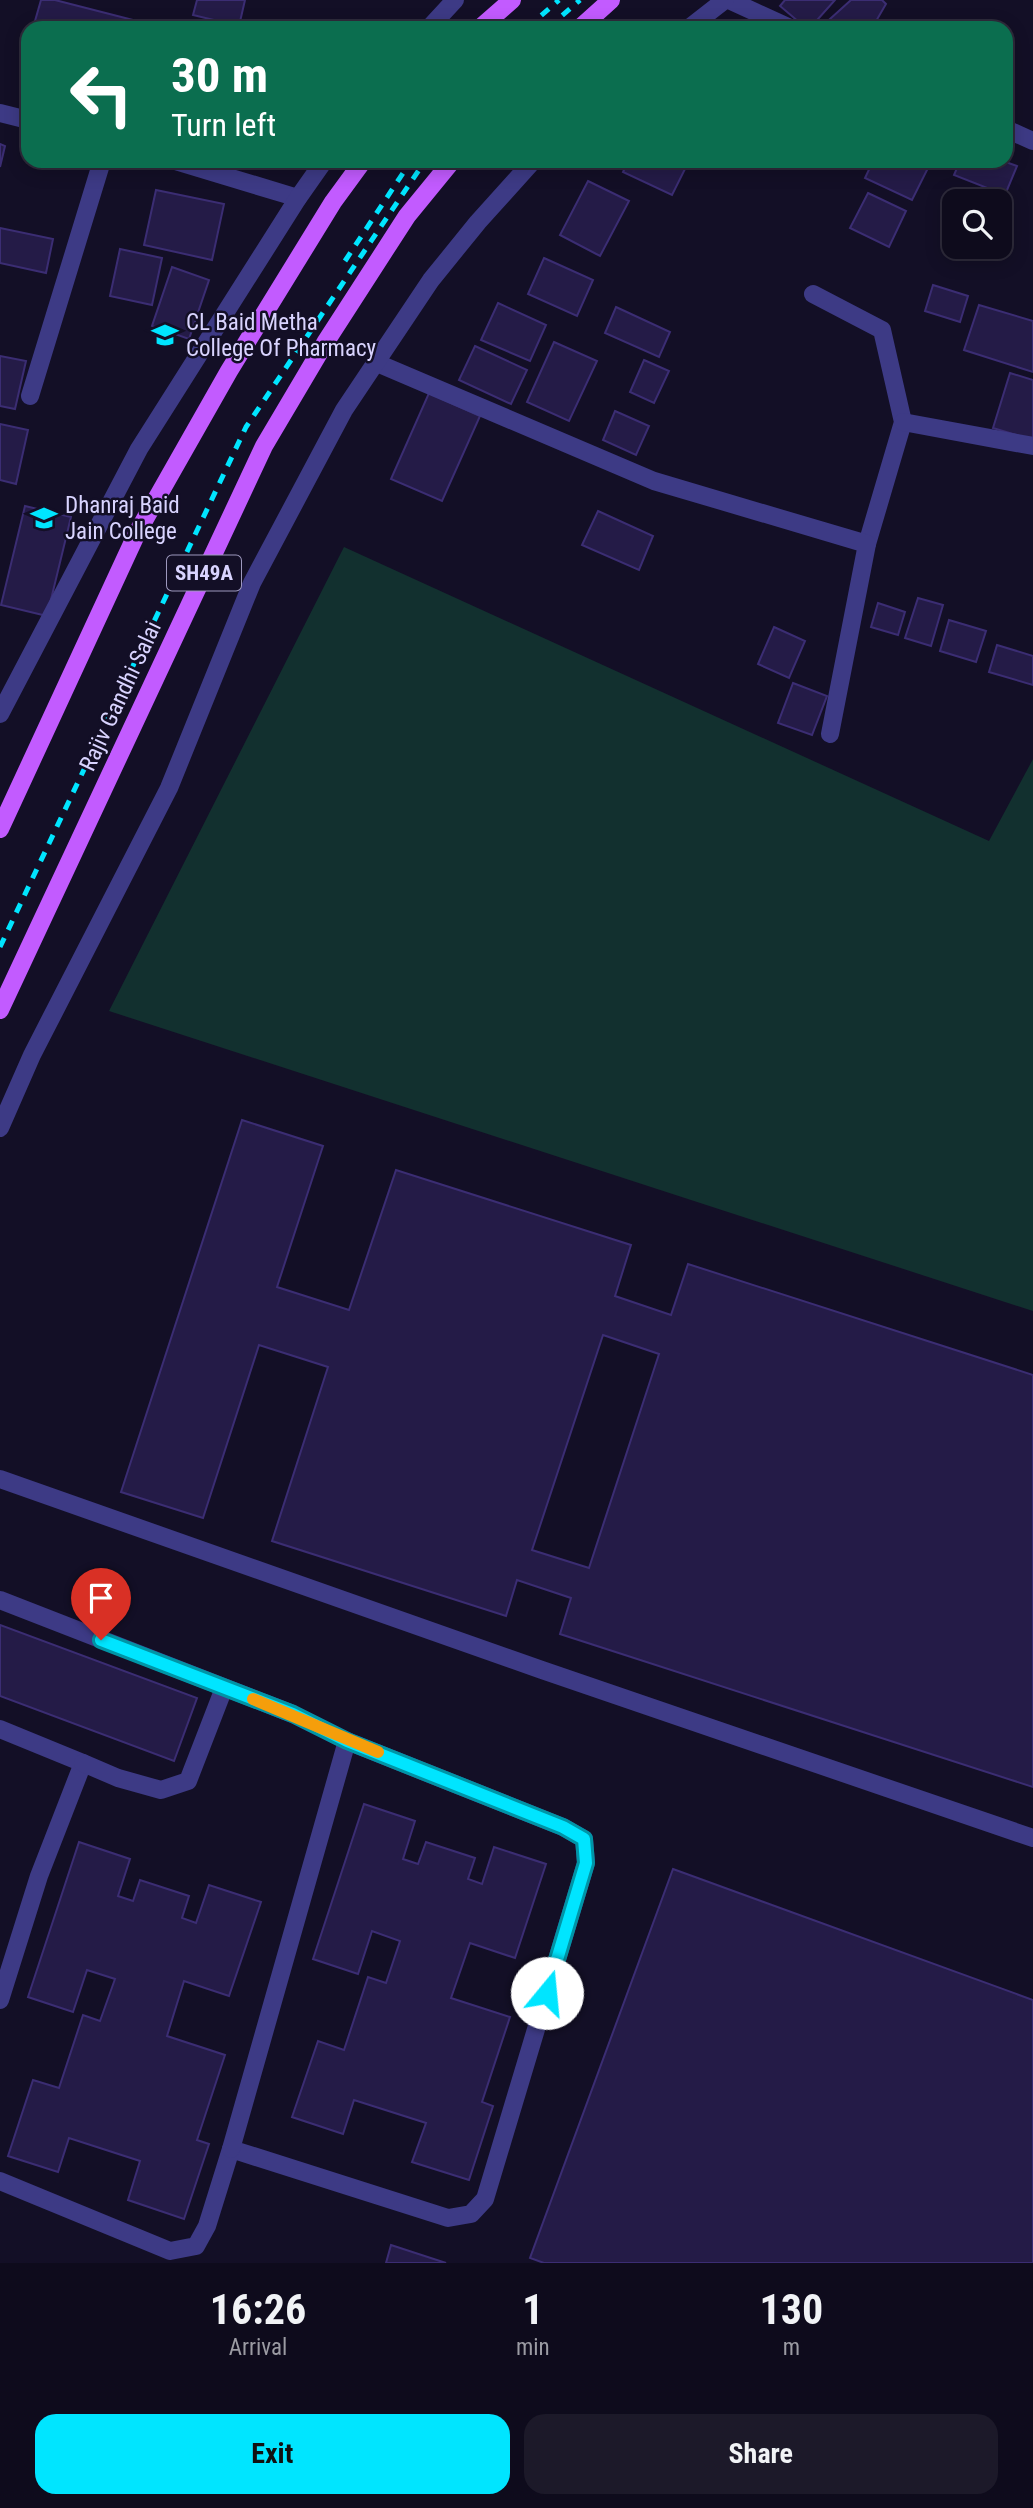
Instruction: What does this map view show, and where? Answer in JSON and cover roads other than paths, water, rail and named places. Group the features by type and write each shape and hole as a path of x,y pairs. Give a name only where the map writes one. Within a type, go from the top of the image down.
{"main road":[{"path":"488,21 512,0"},
{"path":"588,21 611,0"},
{"path":"0,829 137,533 229,371 333,202 358,168"},
{"name":"Rajiv Gandhi Salai","path":"0,1010 264,446 407,216 446,168"}],"street":[{"path":"436,21 456,0"},
{"path":"698,21 727,0 774,21"},
{"path":"0,113 21,118"},
{"path":"1013,132 1033,141"},
{"path":"30,396 100,168"},
{"path":"198,168 298,198"},
{"path":"0,714 139,449 319,168"},
{"path":"0,1128 32,1055 169,788 252,583 344,410 431,279 527,168"},
{"path":"813,294 882,330 903,422 867,544 830,734"},
{"path":"377,363 654,481 867,544"},
{"path":"903,422 1033,446"},
{"path":"0,1479 554,1675 1033,1838"},
{"path":"0,1600 293,1714 347,1741 563,1827 584,1839 586,1863 485,2199 471,2214 448,2218 231,2149"},
{"path":"0,1729 118,1778 161,1790 188,1781 224,1688"},
{"path":"2,2187 170,2251 196,2246 207,2226 231,2149 347,1741"},
{"path":"0,2000 39,1876 83,1763"}],"railway":[{"path":"535,21 559,0"},
{"path":"556,21 580,0"},
{"path":"345,261 406,168"},
{"path":"0,947 246,427 420,168"}],"place":[{"name":"CL Baid Metha College Of Pharmacy","path":"165,335"},
{"name":"Dhanraj Baid Jain College","path":"44,518"}]}
